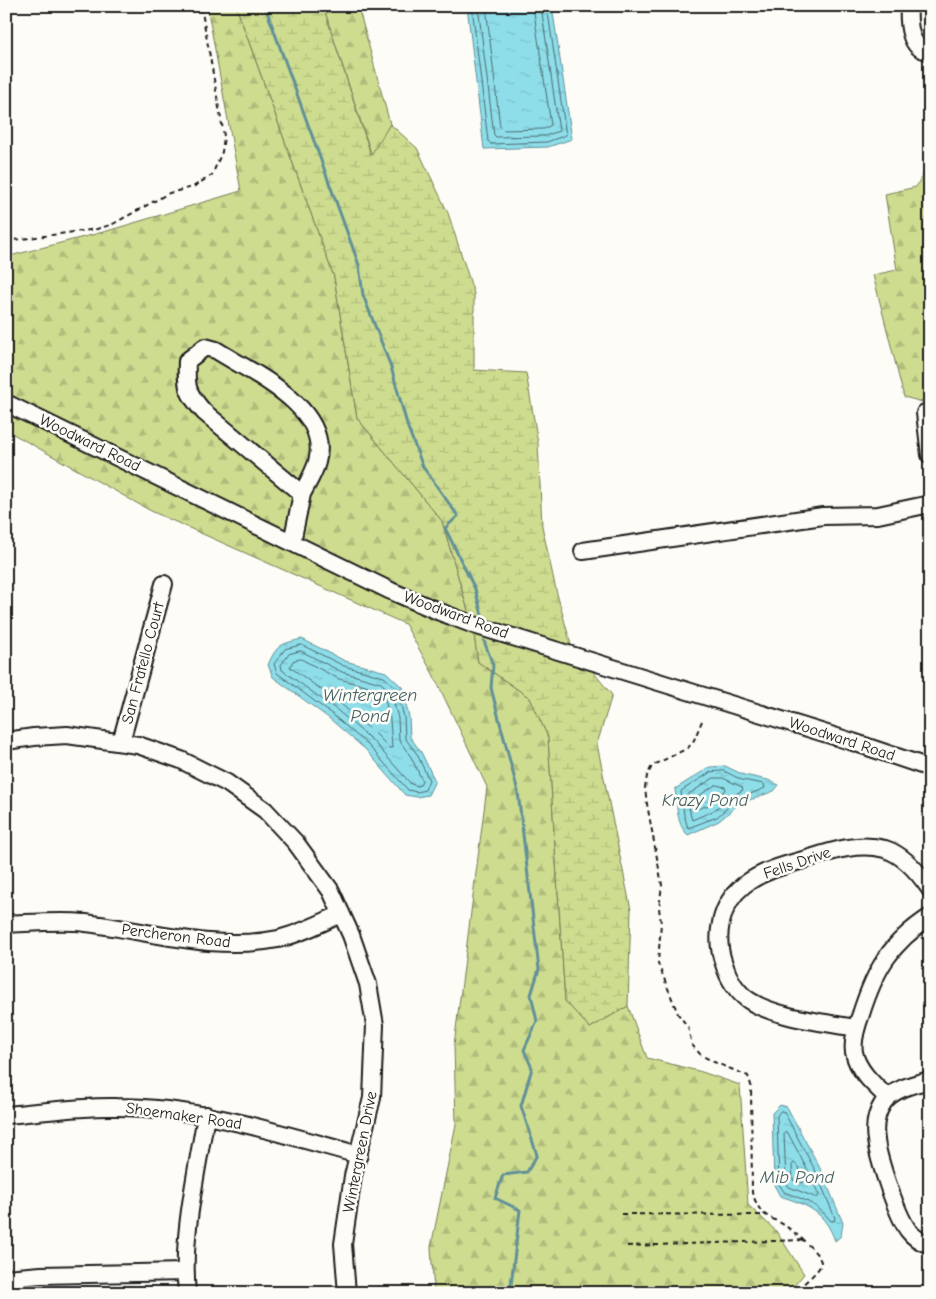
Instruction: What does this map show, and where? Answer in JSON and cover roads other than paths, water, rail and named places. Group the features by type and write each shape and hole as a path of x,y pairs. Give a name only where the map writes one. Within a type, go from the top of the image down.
{"street":[{"path":"910,6 910,30 914,44 924,51 930,51"},
{"path":"292,542 302,494 317,462 316,430 303,409 283,391 216,350 205,347 187,361 186,384 192,399 204,412 302,494"},
{"name":"Woodward Road","path":"6,403 391,591 440,612 466,622 834,736 930,768"},
{"path":"930,412 925,413 930,455"},
{"path":"583,551 823,516 878,515 930,504"},
{"name":"San Fratello Court","path":"121,742 164,584"},
{"name":"Wintergreen Drive","path":"6,741 67,735 138,745 181,760 227,783 265,810 311,861 331,891 351,935 368,984 375,1025 372,1098 348,1208 343,1244 347,1293"},
{"name":"Fells Drive","path":"856,1028 772,1011 748,1000 730,980 720,954 718,934 724,912 743,886 755,878 772,870 829,852 857,846 872,846 887,850 914,868 930,889"},
{"name":"Percheron Road","path":"6,924 85,923 200,941 232,944 279,938 341,914"},
{"path":"887,1097 870,1082 860,1066 854,1051 856,1028 878,968 901,938 930,917"},
{"path":"930,1080 887,1097 878,1114 875,1125 878,1153 902,1221 908,1231 916,1238 930,1245"},
{"name":"Shoemaker Road","path":"6,1116 117,1107 167,1110 206,1115 252,1125 359,1155"},
{"path":"187,1293 185,1272 187,1237 206,1115"},
{"path":"6,1278 41,1275 185,1272"}],"water":[{"path":"467,6 552,6 572,139 548,147 484,149"},
{"name":"Wintergreen Pond","path":"302,639 345,661 386,672 402,687 409,717 410,737 421,752 435,781 428,795 417,797 405,795 366,750 330,719 273,677 268,665 277,649 284,644"},
{"name":"Krazy Pond","path":"725,766 744,775 768,780 779,785 774,791 739,804 719,821 688,835 679,820 675,789 710,767"},
{"name":"Mib Pond","path":"780,1105 787,1107 821,1170 843,1223 841,1236 835,1241 821,1216 799,1203 780,1196 774,1185 772,1113"}],"waterway":[{"path":"265,6 359,265 363,295 391,367 408,428 423,467 458,516 445,528 475,589 482,615"},
{"path":"484,641 493,665 491,688 518,792 539,969 531,995 537,1021 524,1050 532,1068 521,1106 537,1155 527,1172 503,1175 495,1198 520,1210 510,1293"}]}
